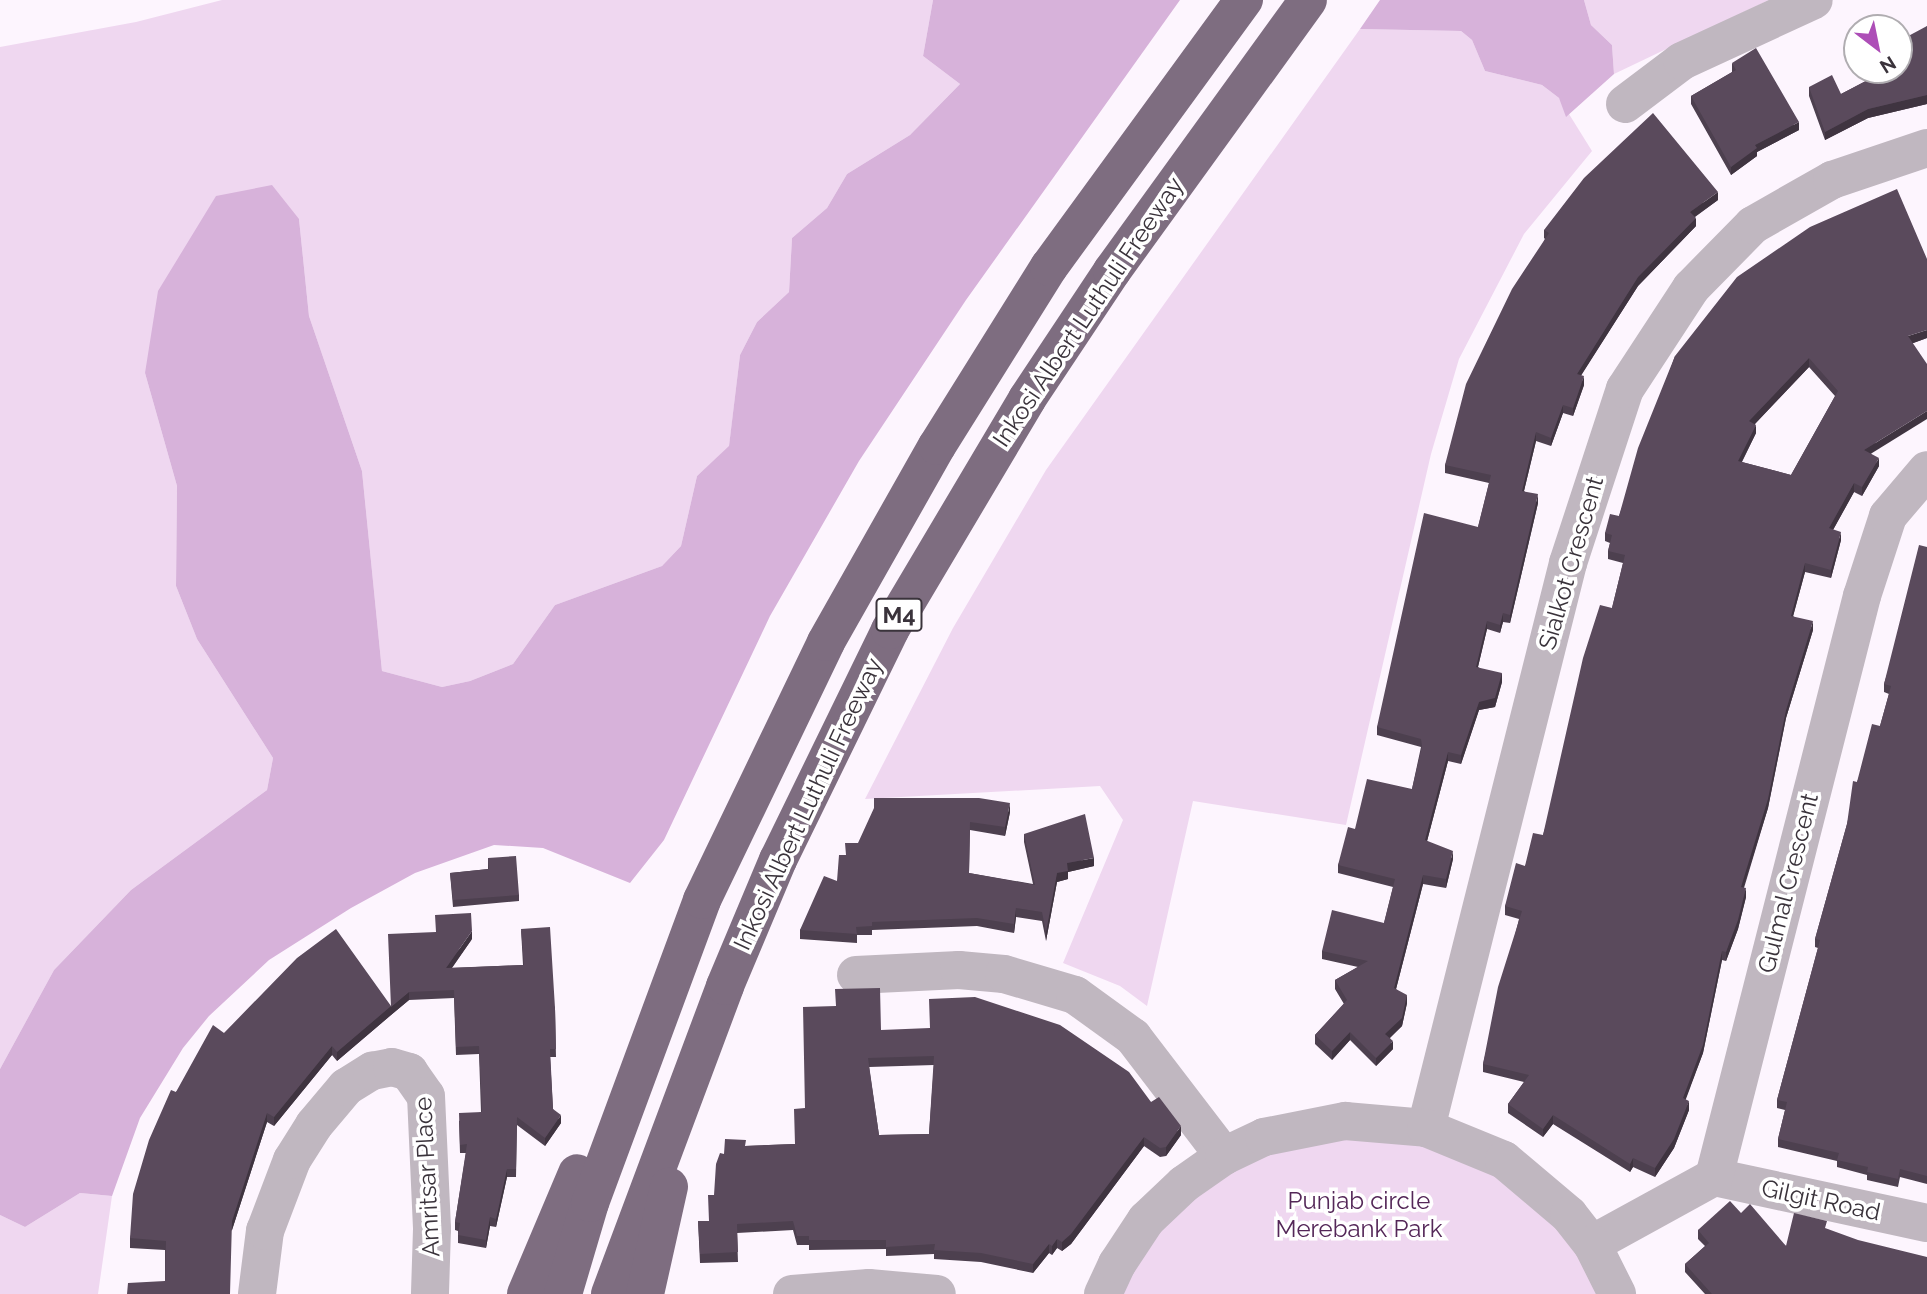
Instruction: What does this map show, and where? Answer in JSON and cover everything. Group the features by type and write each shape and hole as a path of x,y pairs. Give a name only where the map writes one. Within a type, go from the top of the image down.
{"highway":[{"name":"M4","path":"563,1294 590,1203 702,900 826,642 937,446 1049,267 1244,0"},
{"name":"Inkosi Albert Luthuli Freeway","path":"610,1294 684,1085 827,755 890,631 979,476 1112,271 1308,0"},
{"path":"526,1294 598,1123 702,900"},
{"path":"645,1294 668,1197 684,1085"}],"street":[{"path":"1625,104 1682,61 1814,0"},
{"name":"Sialkot Crescent","path":"1426,1128 1568,562 1625,389 1691,288 1752,225 1832,180 1927,148"},
{"name":"Gulmal Crescent","path":"1714,1177 1862,596 1888,516 1927,470"},
{"path":"856,975 959,970 1004,974 1075,995 1133,1037 1224,1156"},
{"name":"Amritsar Place","path":"257,1294 265,1231 292,1160 338,1094 372,1071 391,1067 410,1072 426,1096 432,1229 430,1294"},
{"path":"1103,1294 1117,1264 1146,1220 1184,1184 1224,1156 1264,1137 1331,1123 1385,1122 1426,1128 1504,1160 1539,1185 1592,1244 1617,1294"},
{"path":"1592,1244 1714,1177"},
{"name":"Gilgit Road","path":"1714,1177 1927,1223"},
{"path":"792,1294 869,1288 937,1294"}],"green space":[{"path":"222,0 933,0 923,56 960,84 910,135 847,174 827,208 792,238 789,292 757,322 740,355 729,447 697,476 681,546 662,566 555,605 513,664 470,681 442,687 382,671 362,471 309,316 299,219 145,373 177,486 176,586 197,639 273,758 267,790 131,890 54,970 0,1069 0,47 136,22"},
{"path":"1584,0 1769,0 1614,74 1612,45 1591,25"},
{"path":"1360,29 1461,31 1472,40 1485,71 1542,85 1559,98 1592,151 1524,234 1459,359 1431,454 1346,825 1193,801 1147,1006 1120,986 1063,963 1123,820 1100,786 865,799 953,628 1046,470"},
{"name":"Punjab circle Merebank Park","path":"1342,1135 1428,1143 1505,1179 1568,1238 1598,1294 1119,1294 1132,1267 1186,1200 1259,1155"},
{"path":"80,1193 112,1196 98,1294 0,1294 0,1215 25,1227"}],"shaded area":[{"path":"933,0 1180,0 966,300 859,461 770,616 664,840 630,883 543,848 494,845 415,873 351,908 269,960 209,1016 183,1048 140,1118 112,1196 80,1193 25,1227 0,1215 0,1069 54,970 131,890 267,790 273,758 197,639 176,586 177,486 145,373 158,291 216,196 272,185 299,219 309,316 362,471 382,671 442,687 470,681 513,664 555,605 662,566 681,546 697,476 729,446 740,355 757,322 789,292 792,238 827,208 847,174 910,135 960,84 923,56"},
{"path":"1380,0 1584,0 1591,25 1612,45 1614,74 1566,117 1559,98 1542,85 1485,71 1472,40 1461,31 1360,29"}],"building":[{"path":"1927,26 1927,95 1868,109 1825,132 1809,87 1832,75 1841,94 1860,84 1913,84 1913,34"},
{"path":"1756,48 1799,122 1755,145 1757,148 1731,167 1691,96 1736,70 1732,63"},
{"path":"1653,113 1718,192 1690,212 1696,218 1638,277 1577,374 1584,376 1573,408 1563,405 1551,438 1536,432 1522,491 1538,494 1510,615 1503,613 1500,625 1487,621 1476,667 1502,673 1495,698 1479,702 1461,755 1448,752 1425,840 1453,851 1446,879 1423,875 1394,988 1407,995 1402,1018 1385,1034 1393,1041 1376,1058 1350,1032 1332,1051 1315,1035 1347,1000 1335,980 1368,961 1322,951 1332,910 1384,923 1395,879 1338,865 1348,827 1355,829 1367,779 1412,789 1422,746 1421,739 1377,727 1424,513 1478,527 1491,475 1445,465 1466,384 1512,289 1549,233 1544,230 1584,178"},
{"path":"1897,189 1927,259 1927,330 1908,336 1927,364 1927,411 1864,450 1879,458 1862,487 1854,483 1829,528 1841,532 1831,570 1805,563 1791,616 1813,621 1786,710 1768,799 1741,887 1746,888 1738,920 1726,952 1722,951 1703,1045 1683,1098 1689,1101 1674,1139 1655,1168 1633,1158 1630,1164 1553,1115 1543,1129 1508,1104 1529,1075 1483,1064 1498,987 1522,911 1505,906 1516,863 1525,866 1533,833 1543,835 1583,658 1600,605 1612,608 1625,555 1608,551 1612,535 1605,533 1610,514 1619,516 1638,448 1675,356 1737,277 1810,227","holes":["1809,358 1838,391 1791,475 1738,461 1756,425 1749,421"]},
{"path":"1919,545 1927,547 1927,1176 1900,1169 1898,1179 1867,1172 1868,1167 1837,1160 1839,1153 1778,1139 1787,1102 1777,1100 1820,940 1815,939 1847,824 1853,781 1857,782 1872,724 1880,726 1891,686 1884,684"},
{"path":"874,798 979,798 1010,803 1005,827 970,822 969,873 1035,885 1024,834 1085,814 1094,858 1067,863 1068,871 1057,873 1046,932 1042,912 1016,908 1014,924 977,918 872,922 872,926 856,927 857,934 800,930 824,876 837,881 839,855 846,855 845,843 858,843 874,808"},
{"path":"516,856 519,895 453,900 450,873 489,869 488,858"},
{"path":"471,913 472,931 446,968 524,965 521,929 550,927 556,1049 550,1049 553,1109 561,1115 545,1138 517,1117 516,1169 507,1169 496,1219 490,1217 486,1240 458,1235 460,1223 455,1222 467,1144 460,1145 459,1113 482,1112 479,1046 456,1047 454,990 409,992 391,1007 388,934 436,932 435,915"},
{"path":"336,929 391,1006 337,1052 332,1046 274,1117 267,1113 232,1221 230,1294 127,1294 128,1283 165,1281 166,1241 130,1238 133,1194 149,1140 171,1090 176,1092 213,1025 224,1033 297,958"},
{"path":"880,988 881,1030 930,1028 929,999 975,997 1060,1025 1129,1072 1151,1102 1159,1097 1181,1126 1166,1147 1160,1148 1144,1137 1071,1234 1062,1242 1057,1239 1052,1246 1049,1244 1033,1264 981,1253 934,1250 935,1244 886,1247 886,1240 809,1240 809,1236 797,1236 793,1221 737,1224 738,1252 700,1254 698,1221 709,1221 708,1195 714,1195 716,1164 720,1153 724,1154 725,1139 746,1140 745,1146 795,1144 794,1109 805,1108 803,1007 836,1006 835,989","holes":["934,1056 929,1134 879,1135 868,1058"]},
{"path":"1730,1201 1741,1213 1750,1204 1786,1246 1794,1213 1827,1221 1825,1228 1858,1240 1927,1257 1927,1294 1712,1294 1685,1264 1709,1243 1698,1230"}]}
